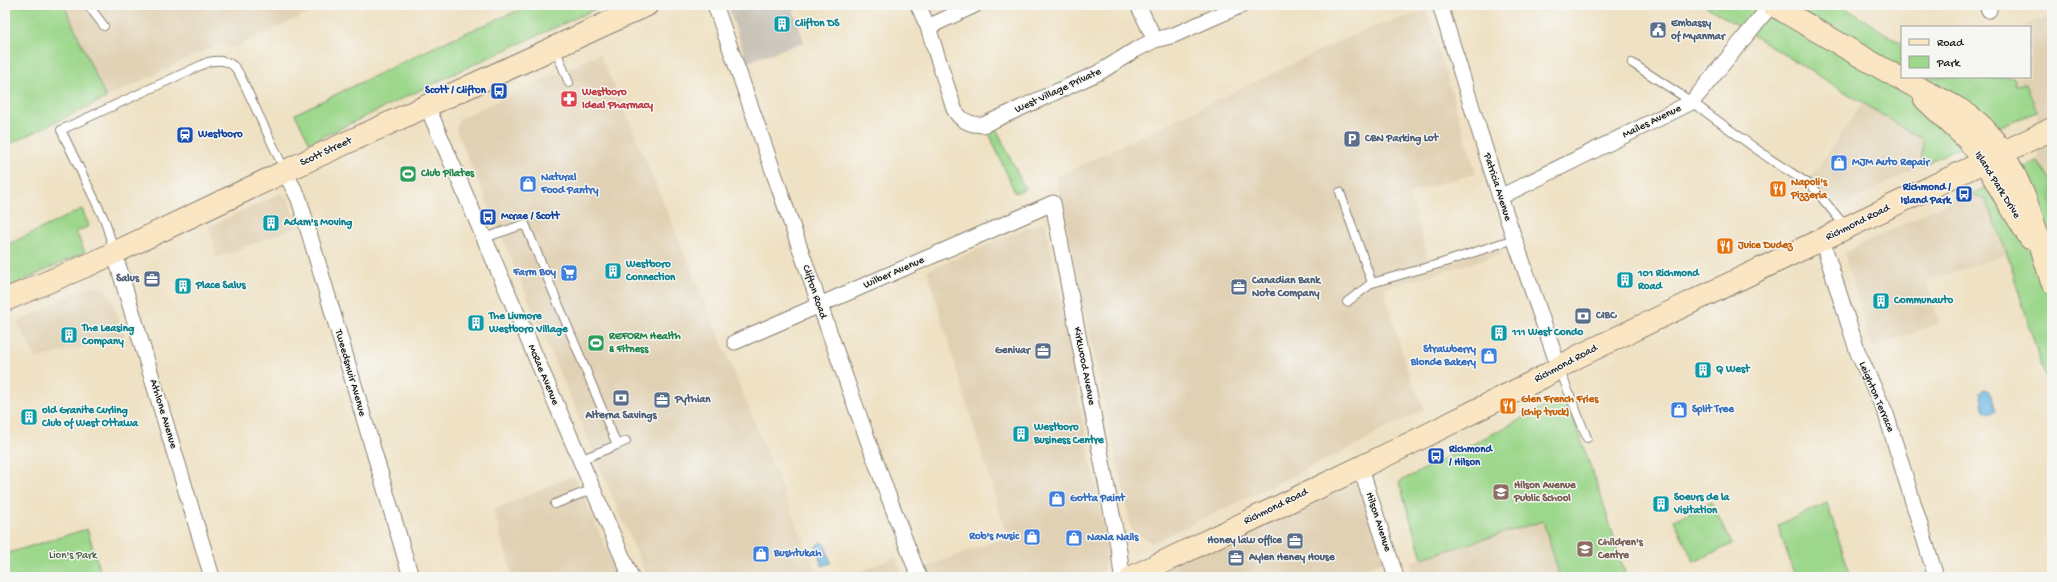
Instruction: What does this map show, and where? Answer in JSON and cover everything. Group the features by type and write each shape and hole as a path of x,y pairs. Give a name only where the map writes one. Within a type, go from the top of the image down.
{"main road":[{"name":"Scott Street","path":"5,300 114,252 283,168 427,106 648,5"},
{"name":"Island Park Drive","path":"1772,5 1904,81 1968,139 1993,156 2005,197 2049,272"},
{"name":"Richmond Road","path":"1132,577 1360,466 1409,444 1559,368 1577,357 2052,129"}],"street":[{"name":"Clifton Road","path":"714,5 776,178 819,307 919,577"},
{"name":"West Village Private","path":"918,5 928,27 954,109 962,120 975,125 989,123 1100,72 1154,40 1174,35 1242,5"},
{"path":"928,27 975,5"},
{"path":"1138,5 1154,40"},
{"name":"Patricia Avenue","path":"1440,5 1514,239 1559,368"},
{"name":"Mailes Avenue","path":"1500,196 1692,102 1772,5"},
{"name":"McRae Avenue","path":"427,106 593,489 626,575"},
{"name":"Tweedsmuir Avenue","path":"283,168 299,199 411,577"},
{"name":"Wilber Avenue","path":"735,342 819,307 1053,203"},
{"name":"Kirkwood Avenue","path":"1053,203 1115,529 1122,577"},
{"name":"Leighton Terrace","path":"1822,240 1858,353 1886,414 1936,577"},
{"name":"Athlone Avenue","path":"114,252 212,577"},
{"name":"Hilson Avenue","path":"1360,466 1396,577"}],"lane":[{"path":"88,5 104,26"},
{"path":"554,48 568,83"},
{"path":"114,252 105,221 61,130 208,62 216,60 230,62 236,67 240,74 283,168"},
{"path":"1632,63 1692,102 1770,160 1812,186 1846,228"},
{"path":"1340,192 1372,284"},
{"path":"484,238 525,224 617,444"},
{"path":"1347,302 1372,284 1514,239"},
{"path":"5,294 92,255"},
{"path":"1559,368 1587,438"},
{"path":"580,460 626,441"},
{"path":"555,504 593,489"}],"shaded area":[{"path":"64,5 326,5 234,48 220,43 106,98"},
{"path":"728,5 792,5 804,42 747,62"},
{"path":"1427,11 1476,173 1409,193 1429,261 1496,240 1501,254 1384,289 1407,370 1425,410 1375,433 1368,440 1152,543 1132,531 1056,177 1363,30"},
{"path":"2052,16 2052,182 2038,161 2037,112 2026,84 2016,85 2014,78 2031,78 2031,26 2020,26"},
{"path":"600,54 627,115 819,577 647,577 456,130 459,119"},
{"path":"1863,102 1923,140 1921,166 1844,205 1807,183"},
{"path":"280,194 288,198 297,227 217,258 209,226"},
{"path":"1972,194 1986,200 2007,254 1927,281 1939,323 1872,348 1844,253 1958,197"},
{"path":"1045,222 1106,541 1107,549 1104,571 1094,577 932,577 928,566 1007,537 927,271 1021,230"},
{"path":"96,286 106,290 110,294 125,338 36,358 17,322 86,288"},
{"path":"1360,466 1390,559 1340,577 1132,577"},
{"path":"575,475 618,577 513,577 493,510"},
{"path":"1399,482 1603,502 1626,577 1414,577 1410,562 1422,558"},
{"path":"896,557 903,577 847,577"}],"green space":[{"path":"5,5 64,5 106,98 5,146"},
{"path":"531,5 604,5 466,68 310,143 295,114 449,40"},
{"path":"1704,5 1841,5 1901,43 1901,78 2014,78 2016,85 2026,84 2037,112 2008,123 1921,166 1923,140"},
{"path":"997,130 1025,189 1015,193 989,133"},
{"path":"2038,161 2052,182 2052,400 2007,254 1986,200 1972,194"},
{"path":"82,209 89,226 76,232 85,252 5,289 5,246"},
{"name":"Hilson Avenue Public School","path":"1566,396 1603,502 1626,577 1560,577 1543,521 1422,558 1399,482"},
{"path":"1711,502 1732,544 1694,562 1674,520"},
{"path":"1827,503 1851,577 1795,577 1778,525"},
{"name":"Lion's Park","path":"87,529 102,577 5,577 5,554"}],"water":[{"path":"1984,389 1991,392 1996,411 1991,415 1984,411 1980,392"},
{"path":"822,542 825,545 831,563 822,566 816,547"}],"place":[{"name":"Clifton DS","path":"782,24"},
{"name":"Embassy of Myanmar","path":"1658,30"},
{"name":"Scott / Clifton","path":"499,91"},
{"name":"Westboro Ideal Pharmacy","path":"569,99"},
{"name":"Westboro","path":"185,135"},
{"name":"CBN Parking Lot","path":"1352,139"},
{"name":"MJM Auto Repair","path":"1839,163"},
{"name":"Club Pilates","path":"408,174"},
{"name":"Natural Food Pantry","path":"528,184"},
{"name":"Napoli's Pizzeria","path":"1778,189"},
{"name":"Richmond / Island Park","path":"1964,194"},
{"name":"Mcrae / Scott","path":"488,217"},
{"name":"Adam's Moving","path":"271,223"},
{"name":"Juice Dudez","path":"1725,246"},
{"name":"Westboro Connection","path":"613,271"},
{"name":"Farm Boy","path":"569,273"},
{"name":"Salus","path":"152,279"},
{"name":"101 Richmond Road","path":"1625,280"},
{"name":"Place Salus","path":"183,286"},
{"name":"Canadian Bank Note Company","path":"1239,287"},
{"name":"Communauto","path":"1881,301"},
{"name":"CIBC","path":"1583,316"},
{"name":"The Livmore Westboro Village","path":"476,323"},
{"name":"111 West Condo","path":"1499,333"},
{"name":"The Leasing Company","path":"69,335"},
{"name":"REFORM Health & Fitness","path":"596,343"},
{"name":"Genivar","path":"1043,351"},
{"name":"Strawberry Blonde Bakery","path":"1489,356"},
{"name":"Q West","path":"1703,370"},
{"name":"Alterna Savings","path":"621,398"},
{"name":"Pythian","path":"662,400"},
{"name":"Glen French Fries (chip truck)","path":"1508,406"},
{"name":"Split Tree","path":"1679,410"},
{"name":"old Granite Curling Club of West Ottawa","path":"29,417"},
{"name":"Westboro Business Centre","path":"1021,434"},
{"name":"Richmond / Hilson","path":"1436,456"},
{"name":"Hilson Avenue Public School","path":"1501,492"},
{"name":"Gotta Paint","path":"1057,499"},
{"name":"Soeurs de la Visitation","path":"1661,504"},
{"name":"Rob's Music","path":"1032,537"},
{"name":"NaNa Nails","path":"1074,538"},
{"name":"Honey law office","path":"1295,541"},
{"name":"Children's Centre","path":"1585,549"},
{"name":"Bushtukah","path":"761,554"},
{"name":"Aylen Heney House","path":"1236,558"}]}
